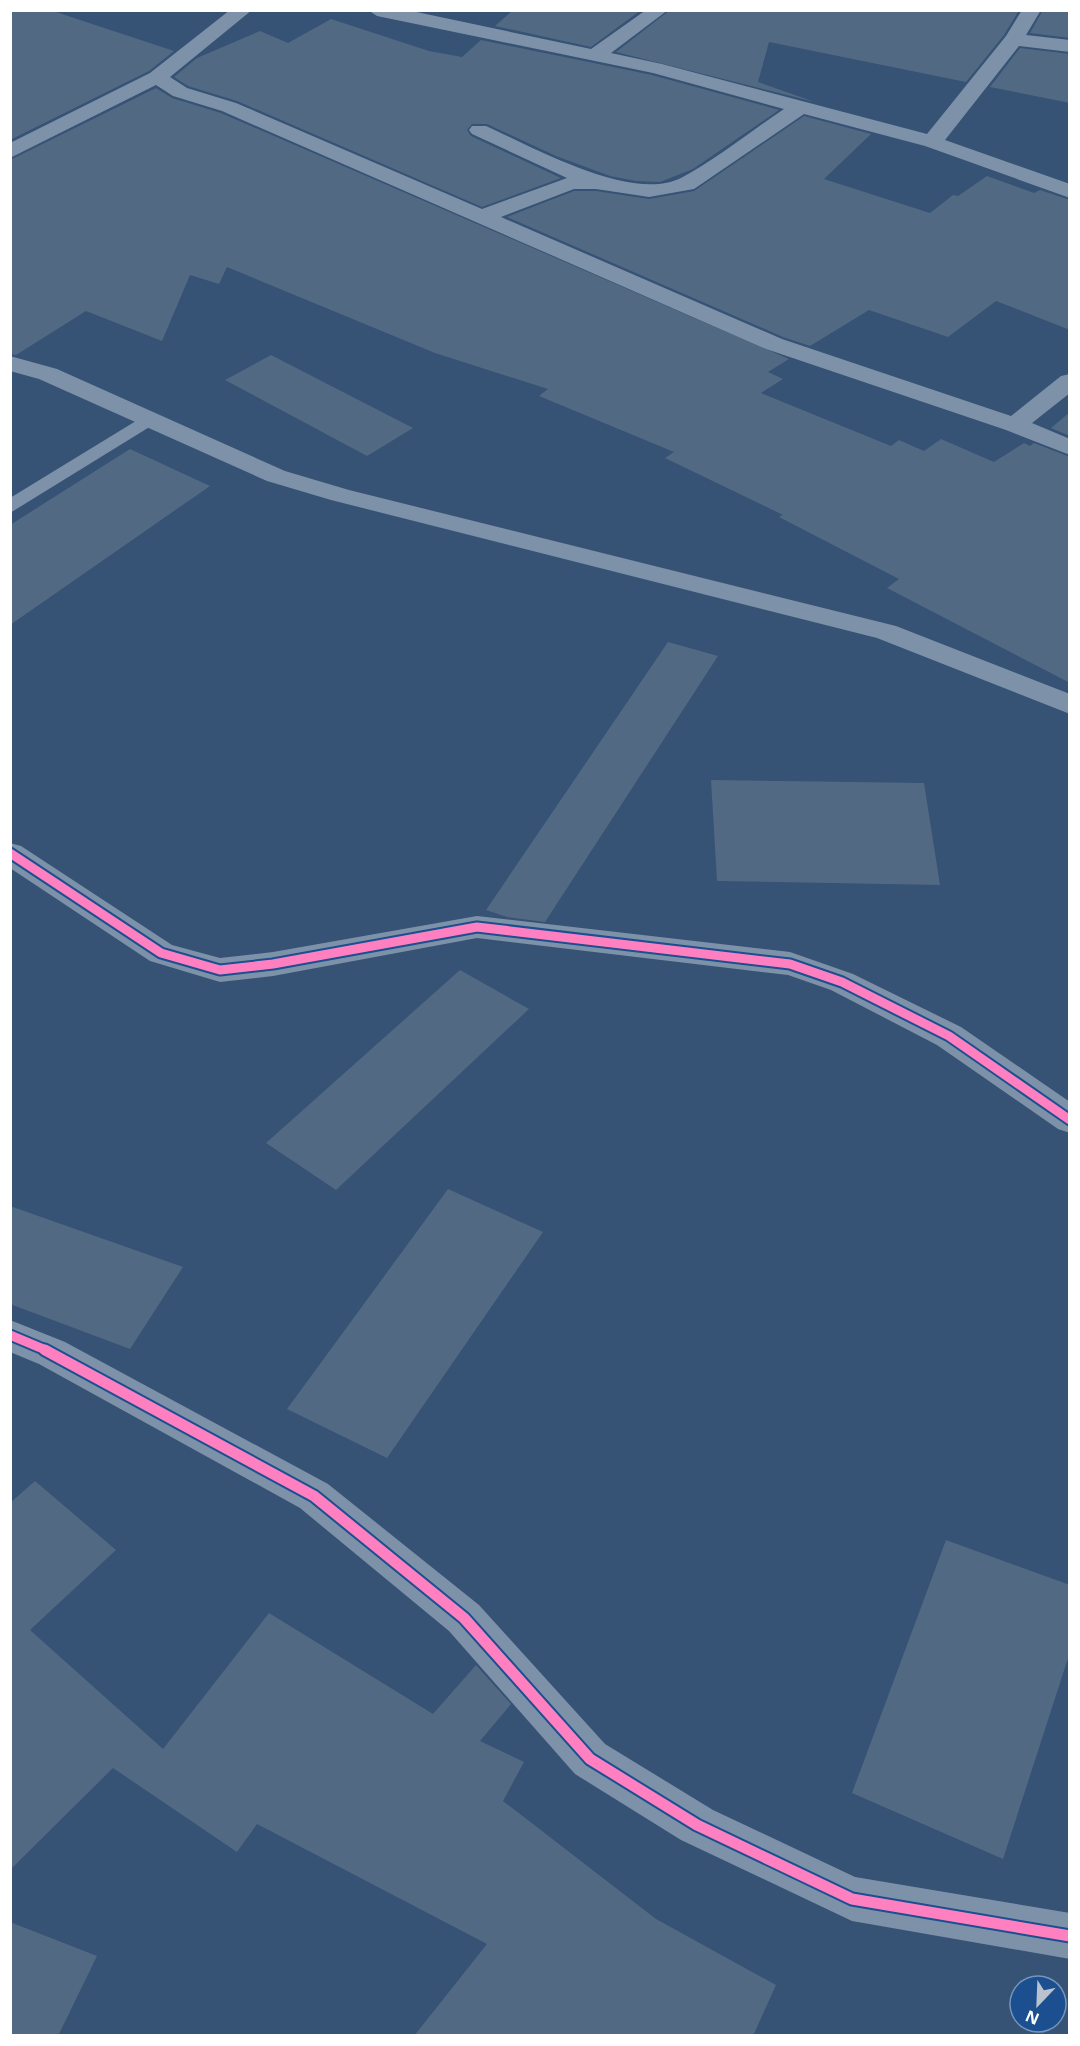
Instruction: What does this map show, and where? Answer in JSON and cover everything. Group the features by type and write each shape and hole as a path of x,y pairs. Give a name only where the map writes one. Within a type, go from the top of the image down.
{"street":[{"path":"10,152 20,137 157,77 243,10"},
{"path":"377,10 655,68 932,142 1070,192"},
{"path":"595,56 659,10"},
{"path":"932,142 1014,39 1032,10"},
{"path":"1014,39 1070,46"},
{"path":"157,77 180,92 229,107 774,344 1015,425 1070,448"},
{"path":"481,217 571,183 596,183 649,191 686,184 801,107"},
{"path":"479,130 596,183"},
{"path":"10,363 48,374 276,476 340,495 886,632 1070,705"},
{"path":"1015,425 1070,381"},
{"path":"10,853 161,953 220,970 273,964 477,927 790,964 842,982 949,1036 1070,1120"},
{"path":"10,1335 51,1353 314,1496 464,1618 590,1759 697,1825 852,1899 1070,1935"}],"lane":[{"path":"10,507 149,419"}],"building":[{"path":"10,10 50,10 174,51 149,71 10,140"},
{"path":"513,10 641,10 591,47 495,26"},
{"path":"670,10 1019,10 1004,35 966,82 769,42 758,82 815,102 616,52"},
{"path":"1043,10 1070,10 1070,38 1030,33"},
{"path":"331,19 429,51 462,57 481,40 652,75 779,110 693,169 660,182 636,181 610,176 556,156 487,124 472,124 467,130 471,136 561,178 482,207 237,101 188,86 174,77 197,58 260,31 288,43"},
{"path":"1020,48 1070,54 1070,103 990,87"},
{"path":"156,88 172,98 221,113 789,359 768,372 783,379 761,393 891,446 899,440 924,451 941,439 994,462 1024,443 1030,446 1034,443 1070,457 1070,683 887,588 899,579 779,517 783,515 665,458 674,452 539,396 548,389 435,353 227,267 219,284 190,275 162,341 86,311 16,355 10,354 10,160"},
{"path":"804,116 871,134 824,179 930,213 953,195 958,196 987,176 1034,193 1040,190 1070,200 1070,330 996,301 948,337 869,310 810,346 783,337 507,217 574,191 596,191 649,199 694,191"},
{"path":"271,355 413,428 367,456 225,380"},
{"path":"1070,412 1070,436 1051,428"},
{"path":"130,449 210,486 10,625 10,525"},
{"path":"668,642 718,656 545,922 507,917 486,910"},
{"path":"711,780 924,783 940,885 717,881"},
{"path":"460,970 529,1009 336,1190 266,1143"},
{"path":"448,1189 543,1232 387,1458 287,1409"},
{"path":"10,1206 183,1267 130,1349 10,1304"},
{"path":"35,1481 116,1550 30,1630 163,1749 269,1613 433,1714 476,1665 511,1704 480,1741 524,1762 503,1801 656,1919 776,1985 753,2036 414,2036 487,1944 257,1824 237,1852 113,1768 10,1870 10,1503"},
{"path":"946,1540 1070,1585 1070,1652 1003,1859 852,1793"},
{"path":"10,1922 97,1956 58,2036 10,2036"}],"cycle path":[{"path":"10,853 161,953 220,970 273,964 477,927 790,964 842,982 949,1036 1070,1120"},
{"path":"10,1335 52,1353 314,1496 464,1618 590,1759 697,1825 852,1899 1070,1936"}]}
